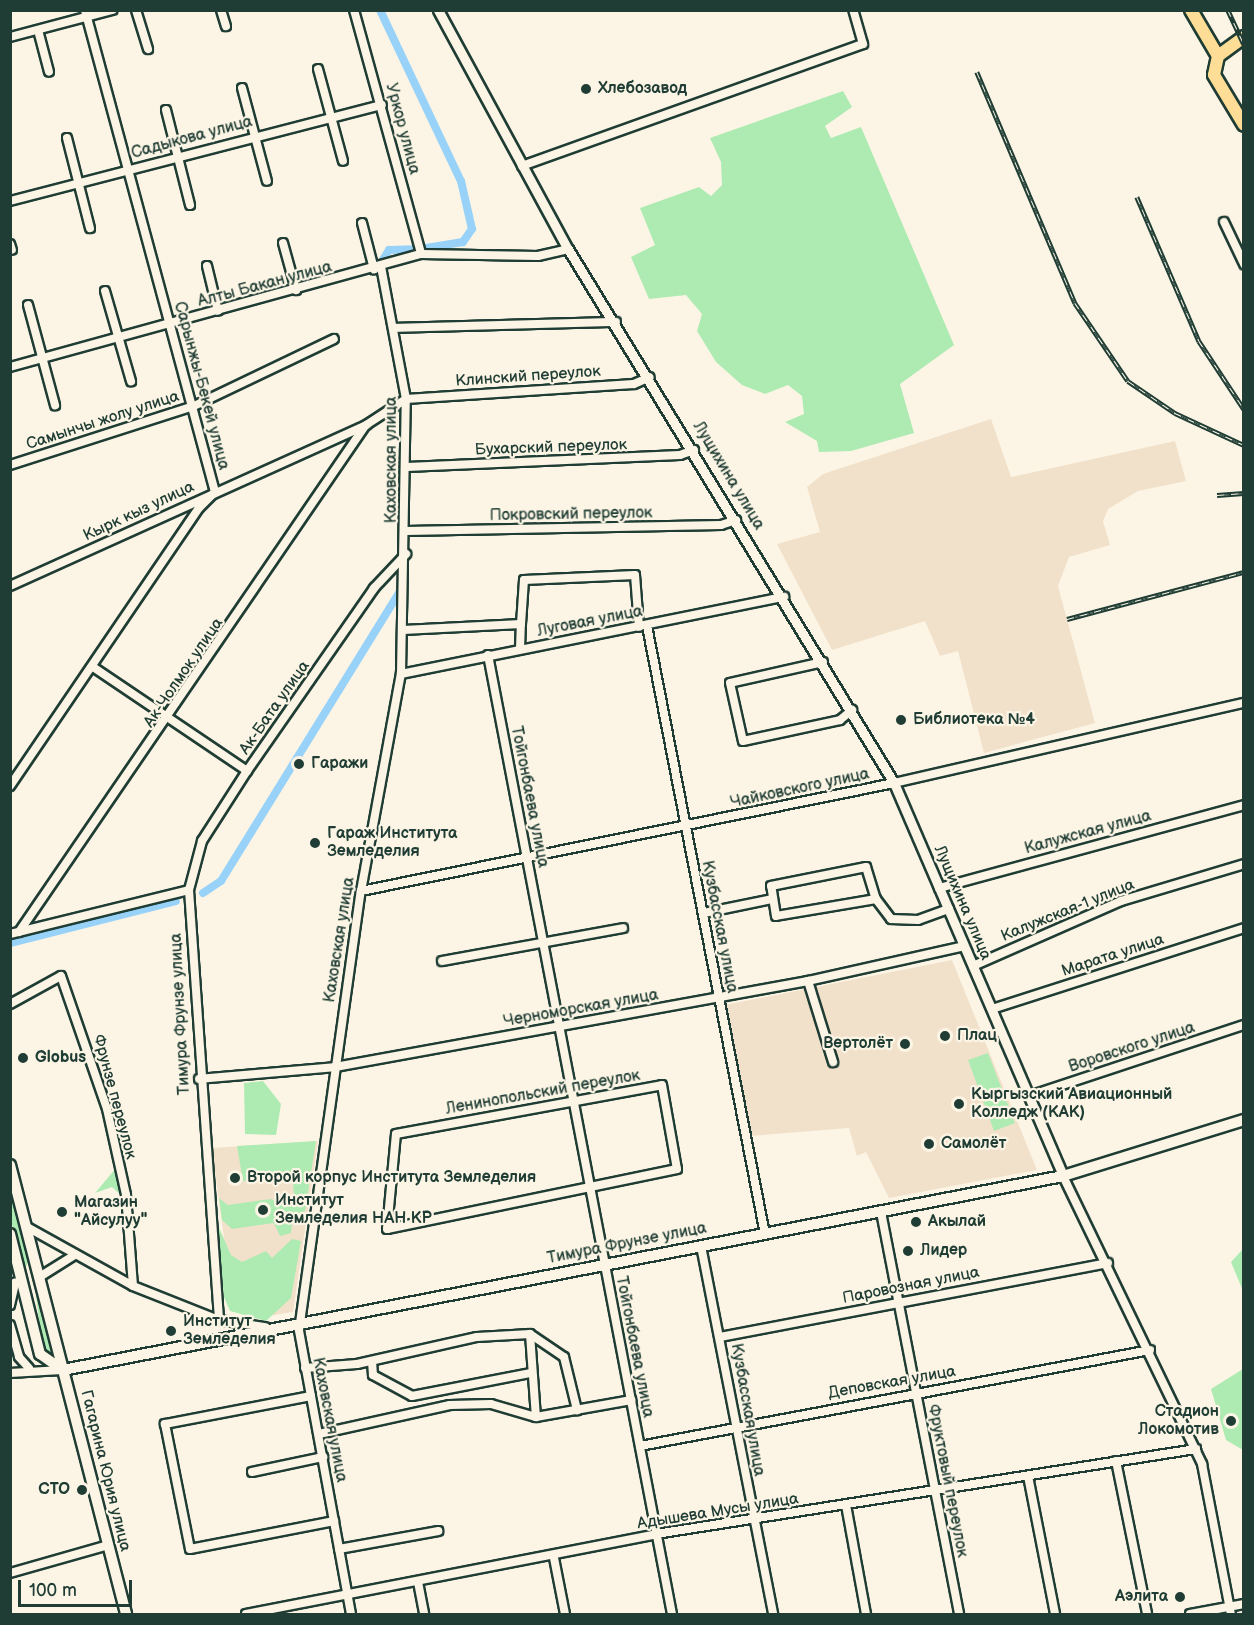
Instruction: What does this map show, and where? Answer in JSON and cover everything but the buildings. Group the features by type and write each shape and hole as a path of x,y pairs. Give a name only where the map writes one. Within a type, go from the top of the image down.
{"main road":[{"path":"1191,10 1218,56"},
{"path":"1240,38 1218,56 1214,75 1218,88 1244,125"},
{"name":"Тимура Фрунзе улица","path":"63,1370 265,1327 1064,1176 1244,1120"},
{"name":"Гагарина Юрия улица","path":"10,1164 41,1276 126,1614"},
{"path":"10,1234 40,1354 63,1370"},
{"path":"22,1282 41,1276"}],"street":[{"path":"10,37 86,14 112,10"},
{"path":"136,10 148,49"},
{"path":"221,10 226,26"},
{"name":"Уркор улица","path":"354,10 382,105 421,254"},
{"name":"Лущихина улица","path":"438,10 568,249 616,322 824,662 894,783 1064,1176 1196,1449 1230,1611"},
{"path":"522,166 863,44 854,10"},
{"name":"Сарынжы-Бекей улица","path":"10,786 199,508 215,492 194,406 86,14"},
{"path":"38,30 50,72"},
{"path":"318,69 343,161"},
{"path":"242,88 267,181"},
{"name":"Садыкова улица","path":"10,201 254,135 382,105"},
{"path":"166,110 190,205"},
{"path":"67,138 90,228"},
{"path":"1224,222 1244,264"},
{"name":"Каховская улица","path":"351,1614 305,1368 300,1321 361,891 401,674 406,554 406,399 395,328 362,223"},
{"path":"283,243 296,290"},
{"path":"421,254 538,256 568,249"},
{"name":"Алты Бакан улица","path":"10,367 378,268 421,254"},
{"path":"207,266 218,311"},
{"path":"105,291 131,381"},
{"path":"28,305 40,359 55,405"},
{"path":"395,328 616,322"},
{"name":"Самынчы жолу улица","path":"10,465 194,406 334,339"},
{"name":"Клинский переулок","path":"406,399 634,384 650,377"},
{"name":"Кырк кыз улица","path":"10,586 366,425 406,399"},
{"name":"Ак-Чолмок улица","path":"15,933 170,719 366,425"},
{"name":"Бухарский переулок","path":"407,467 680,455 694,450"},
{"name":"Покровский переулок","path":"406,531 721,525 736,520"},
{"name":"Ак-Бата улица","path":"189,890 202,841 247,771 374,588 406,554"},
{"name":"Кузбасская улица","path":"521,624 524,580 635,575 643,626 687,826 765,1234"},
{"name":"Луговая улица","path":"401,674 784,597"},
{"path":"403,630 521,624 520,649"},
{"name":"Тойгонбаева улица","path":"488,655 672,1614"},
{"path":"824,662 730,683 743,741 840,720 852,711"},
{"path":"93,667 247,771"},
{"name":"Чайковского улица","path":"361,891 528,859 894,783 1244,703"},
{"name":"Калужская улица","path":"939,888 1244,805"},
{"name":"Калужская-1 улица","path":"973,966 1121,901 1244,864"},
{"path":"876,899 776,916 771,886 867,867 876,899 896,921 949,909"},
{"path":"15,933 189,890"},
{"name":"Тимура Фрунзе улица","path":"189,890 199,1079 219,1320"},
{"path":"704,913 772,899"},
{"path":"442,961 623,928"},
{"name":"Марата улица","path":"992,1009 1244,928"},
{"name":"Черноморская улица","path":"199,1079 335,1067 808,981 964,946"},
{"name":"Фрунзе переулок","path":"10,1004 61,976 107,1109 126,1195 133,1286"},
{"path":"808,981 833,1062"},
{"name":"Воровского улица","path":"1029,1096 1244,1025"},
{"name":"Ленинопольский переулок","path":"662,1085 677,1169 590,1187 387,1229 396,1134 662,1085"},
{"name":"Фруктовый переулок","path":"881,1212 959,1614"},
{"path":"27,1227 73,1256 133,1286 219,1320 265,1327"},
{"name":"Кузбасская улица","path":"701,1246 773,1614"},
{"path":"41,1276 73,1256"},
{"name":"Паровозная улица","path":"720,1337 1108,1263"},
{"path":"10,1305 15,1283 22,1282"},
{"path":"10,1325 19,1357 29,1368"},
{"path":"305,1368 372,1361 477,1337 530,1334 564,1357 577,1410"},
{"path":"530,1334 530,1373 536,1418"},
{"name":"Деповская улица","path":"640,1446 737,1425 1150,1350"},
{"path":"372,1361 373,1375 412,1396 530,1373"},
{"name":"Тимура Фрунзе улица","path":"10,1373 29,1368 63,1370"},
{"path":"311,1396 165,1424 190,1548 334,1521"},
{"path":"319,1434 450,1405 490,1404 536,1418 631,1400"},
{"name":"Адышева Мусы улица","path":"246,1614 554,1558 656,1534 1196,1449"},
{"path":"252,1472 323,1457"},
{"path":"1116,1461 1147,1614"},
{"path":"1028,1476 1055,1614"},
{"path":"846,1505 866,1614"},
{"path":"339,1549 438,1531"},
{"path":"10,1572 108,1545"},
{"path":"554,1558 565,1614"},
{"path":"418,1582 424,1614"},
{"path":"1190,1614 1230,1611 1244,1604"}],"shaded area":[{"path":"991,419 1011,477 1175,441 1186,481 1138,491 1108,509 1103,521 1110,545 1069,557 1058,586 1095,723 984,753 958,651 940,656 925,621 832,650 777,544 820,532 807,487 823,474"},
{"path":"952,960 1037,1170 889,1198 866,1152 857,1156 849,1128 751,1136 725,1005"},
{"name":"Институт Земледелия НАН КР","path":"318,1141 293,1312 262,1317 233,1306 212,1148"}],"green space":[{"path":"843,91 852,107 825,126 831,138 861,127 954,345 900,384 914,433 851,451 819,452 817,441 785,422 804,414 802,396 788,385 765,394 742,385 716,362 697,331 702,314 686,295 649,299 631,257 655,245 640,208 699,187 711,196 722,185 721,162 710,138"},
{"path":"988,1053 1015,1123 994,1131 968,1060"},
{"path":"263,1081 281,1104 276,1135 245,1134 244,1083"},
{"path":"316,1141 305,1211 293,1215 291,1233 280,1236 274,1223 232,1229 222,1220 219,1198 228,1205 271,1199 284,1205 294,1195 292,1173 243,1181 237,1146"},
{"path":"117,1167 124,1198 112,1187 95,1193"},
{"path":"10,1185 30,1259 25,1268 11,1221"},
{"path":"217,1223 231,1255 242,1262 266,1251 272,1258 292,1239 301,1241 291,1298 266,1321 230,1311 224,1297"},
{"path":"1243,1250 1243,1291 1231,1262"},
{"path":"36,1296 40,1296 53,1358 43,1350"},
{"name":"Стадион Локомотив","path":"1243,1369 1244,1450 1226,1440 1211,1389"}],"waterway":[{"path":"380,10 461,181 472,229 463,242 424,248"},
{"path":"379,266 389,250 414,249"},
{"path":"203,893 221,881 401,590"},
{"path":"10,943 176,901"}],"railway":[{"path":"1228,10 1244,45"},
{"path":"977,72 1075,303 1128,381 1175,413 1244,445"},
{"path":"1137,197 1199,341 1244,409"},
{"path":"1217,495 1244,493"},
{"path":"1067,619 1244,572"}],"place":[{"name":"Хлебозавод","path":"586,89"},
{"name":"Библиотека №4","path":"901,720"},
{"name":"Гаражи","path":"299,764"},
{"name":"Гараж Института Земледелия","path":"315,843"},
{"name":"Плац","path":"945,1036"},
{"name":"Вертолёт","path":"905,1044"},
{"name":"Globus","path":"23,1058"},
{"name":"Кыргызский Авиационный Колледж (КАК)","path":"959,1104"},
{"name":"Самолёт","path":"929,1144"},
{"name":"Второй корпус Института Земледелия","path":"235,1178"},
{"name":"Институт Земледелия НАН КР","path":"263,1210"},
{"name":"Магазин \"Айсулуу\"","path":"62,1212"},
{"name":"Акылай","path":"916,1222"},
{"name":"Лидер","path":"908,1251"},
{"name":"Институт Земледелия","path":"171,1331"},
{"name":"Стадион Локомотив","path":"1231,1421"},
{"name":"CTO","path":"82,1490"},
{"name":"Аэлита","path":"1180,1597"}]}
